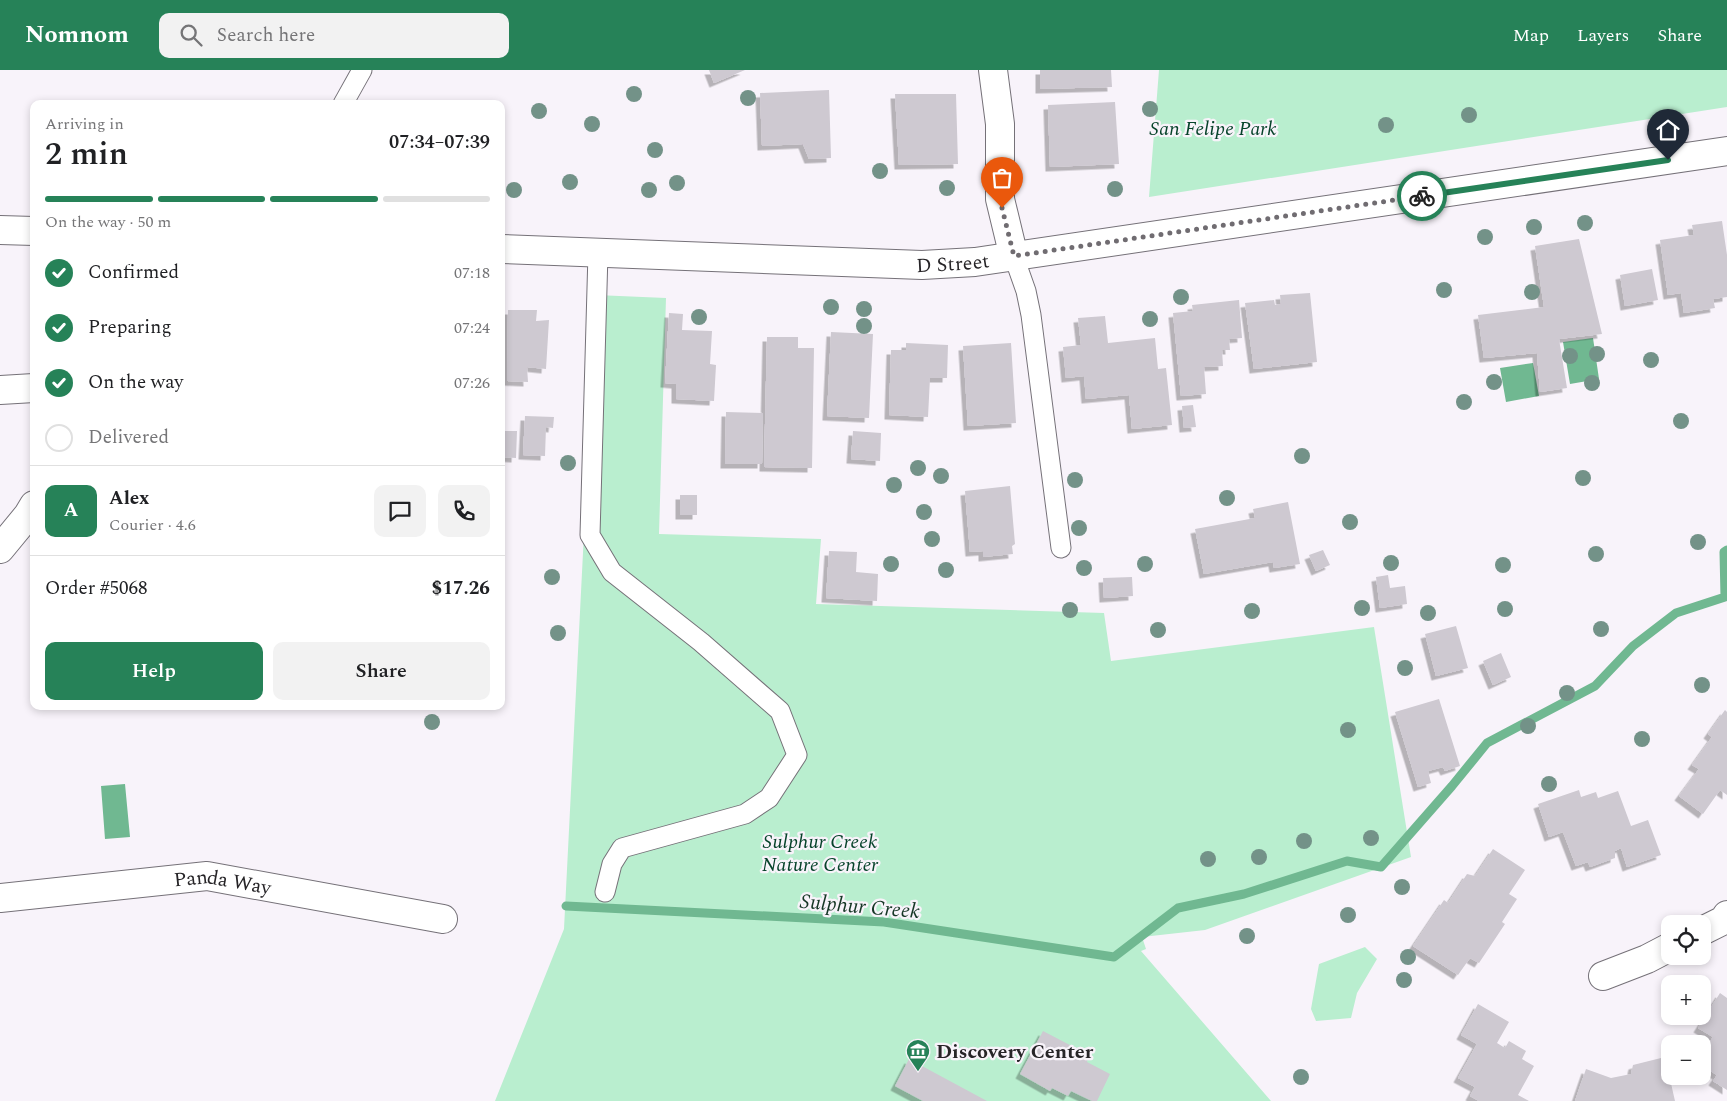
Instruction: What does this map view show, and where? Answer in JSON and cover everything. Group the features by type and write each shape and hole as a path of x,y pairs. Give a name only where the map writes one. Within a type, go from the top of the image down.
{"main road":[{"path":"993,70 1000,124 1000,199 1014,256"},
{"name":"D Street","path":"505,249 922,265 975,262 1727,151"},
{"path":"0,230 30,232"},
{"path":"0,390 30,388"},
{"path":"0,548 30,515"},
{"name":"Panda Way","path":"0,898 207,876 443,919"},
{"path":"1711,926 1724,920 1727,915"},
{"path":"1603,976 1661,952"}],"lane":[{"path":"345,100 362,70"},
{"path":"598,254 590,536 612,572 701,642 780,711 797,755 769,798 745,814 622,848 612,864 605,892"},
{"path":"1014,256 1026,291 1031,315 1061,548"}],"green space":[{"name":"San Felipe Park","path":"1159,70 1727,70 1727,107 1149,197"},
{"name":"Sulphur Creek Nature Center","path":"596,295 666,298 659,534 821,539 816,604 1104,613 1111,661 1374,627 1411,857 1205,930 1142,937 1146,949 1141,951 1271,1101 495,1101 564,929"},
{"path":"1365,947 1377,959 1357,993 1351,1018 1316,1021 1311,1009 1319,964"}],"shaded area":[{"path":"1593,338 1599,379 1570,384 1563,342"},
{"path":"1533,363 1539,396 1506,402 1500,368"},
{"path":"125,784 130,837 105,839 101,786"}],"building":[{"path":"709,70 745,70 714,83"},
{"path":"1040,70 1111,70 1112,87 1040,89"},
{"path":"829,90 831,158 809,159 803,144 762,146 760,93"},
{"path":"895,94 956,94 958,164 899,165"},
{"path":"1115,102 1119,164 1050,167 1048,105"},
{"path":"1722,221 1727,255 1727,297 1713,299 1715,308 1684,313 1681,293 1668,295 1660,240 1694,235 1692,225"},
{"path":"1579,239 1602,334 1559,339 1567,388 1540,392 1537,353 1484,358 1478,315 1544,307 1535,246"},
{"path":"1652,269 1658,300 1625,306 1620,275"},
{"path":"1310,293 1317,362 1254,369 1245,303 1274,300 1275,305 1281,304 1280,295"},
{"path":"1239,300 1242,338 1229,339 1230,350 1222,350 1223,366 1204,367 1206,394 1181,396 1173,313 1193,311 1192,305"},
{"path":"508,310 537,310 536,321 549,320 546,369 527,367 528,382 507,381"},
{"path":"669,313 683,314 682,330 712,331 710,364 716,365 714,401 676,399 676,384 665,383"},
{"path":"1105,316 1108,343 1155,338 1158,369 1166,368 1172,425 1132,429 1129,395 1086,399 1084,376 1066,378 1063,347 1081,345 1078,318"},
{"path":"831,332 873,334 869,418 827,416"},
{"path":"767,337 798,337 798,348 814,348 812,468 764,467"},
{"path":"906,343 948,345 947,378 930,378 928,417 889,415 891,350 906,350"},
{"path":"1011,343 1016,423 968,426 963,346"},
{"path":"1193,405 1196,427 1184,428 1182,406"},
{"path":"726,412 763,413 762,464 725,464"},
{"path":"525,416 554,417 553,428 546,427 545,456 523,455"},
{"path":"505,431 517,431 516,458 505,457"},
{"path":"853,431 881,433 880,461 851,459"},
{"path":"1010,486 1015,544 1012,546 1013,554 983,557 983,551 970,552 965,491"},
{"path":"680,495 697,495 697,515 680,515"},
{"path":"1288,502 1300,564 1274,568 1273,562 1204,574 1195,529 1255,518 1253,509"},
{"path":"1323,550 1330,565 1316,571 1309,555"},
{"path":"829,551 857,552 856,572 878,574 877,601 826,598"},
{"path":"1388,575 1390,588 1405,586 1407,604 1380,608 1376,577"},
{"path":"1132,577 1133,596 1104,598 1103,578"},
{"path":"1456,626 1468,668 1436,676 1425,634"},
{"path":"1501,653 1511,677 1493,685 1483,661"},
{"path":"1439,699 1460,766 1445,771 1443,767 1428,771 1431,783 1418,787 1395,712"},
{"path":"1725,710 1727,712 1727,795 1720,790 1703,814 1679,796 1699,769 1692,765 1712,737 1708,734"},
{"path":"1579,790 1581,797 1596,792 1598,798 1618,791 1631,826 1648,820 1661,855 1627,867 1621,848 1615,851 1615,858 1590,867 1588,862 1576,866 1563,832 1549,837 1538,804"},
{"path":"1493,849 1525,870 1509,894 1517,899 1502,922 1505,924 1479,963 1470,958 1458,975 1413,946 1444,900 1448,903 1467,874 1475,876"},
{"path":"1720,993 1727,998 1727,1090 1713,1081 1717,1075 1711,1071 1711,1040 1713,1037 1698,1028 1700,1025 1711,1025 1711,1007"},
{"path":"1478,1004 1509,1022 1497,1043 1505,1048 1509,1041 1526,1051 1522,1059 1534,1066 1518,1095 1529,1101 1479,1101 1470,1096 1475,1087 1458,1078 1477,1044 1461,1035"},
{"path":"1043,1031 1089,1055 1087,1062 1110,1074 1097,1101 1092,1101 1071,1091 1068,1096 1052,1088 1050,1091 1020,1074"},
{"path":"1661,1058 1661,1085 1671,1085 1675,1101 1575,1101 1586,1069 1611,1078 1631,1074 1633,1065"},
{"name":"Discovery Center","path":"909,1059 987,1101 923,1101 895,1086"}],"waterway":[{"name":"Sulphur Creek","path":"566,906 884,922 1114,957 1178,908 1244,894 1347,861 1381,867 1487,743 1595,686 1633,646 1676,613 1725,597 1724,552 1727,550"}],"way so far":[{"path":"1002,208 1014,256 1422,196"}],"place":[{"name":"Discovery Center","path":"918,1072"}],"route":[{"path":"1422,196 1668,160"}]}
